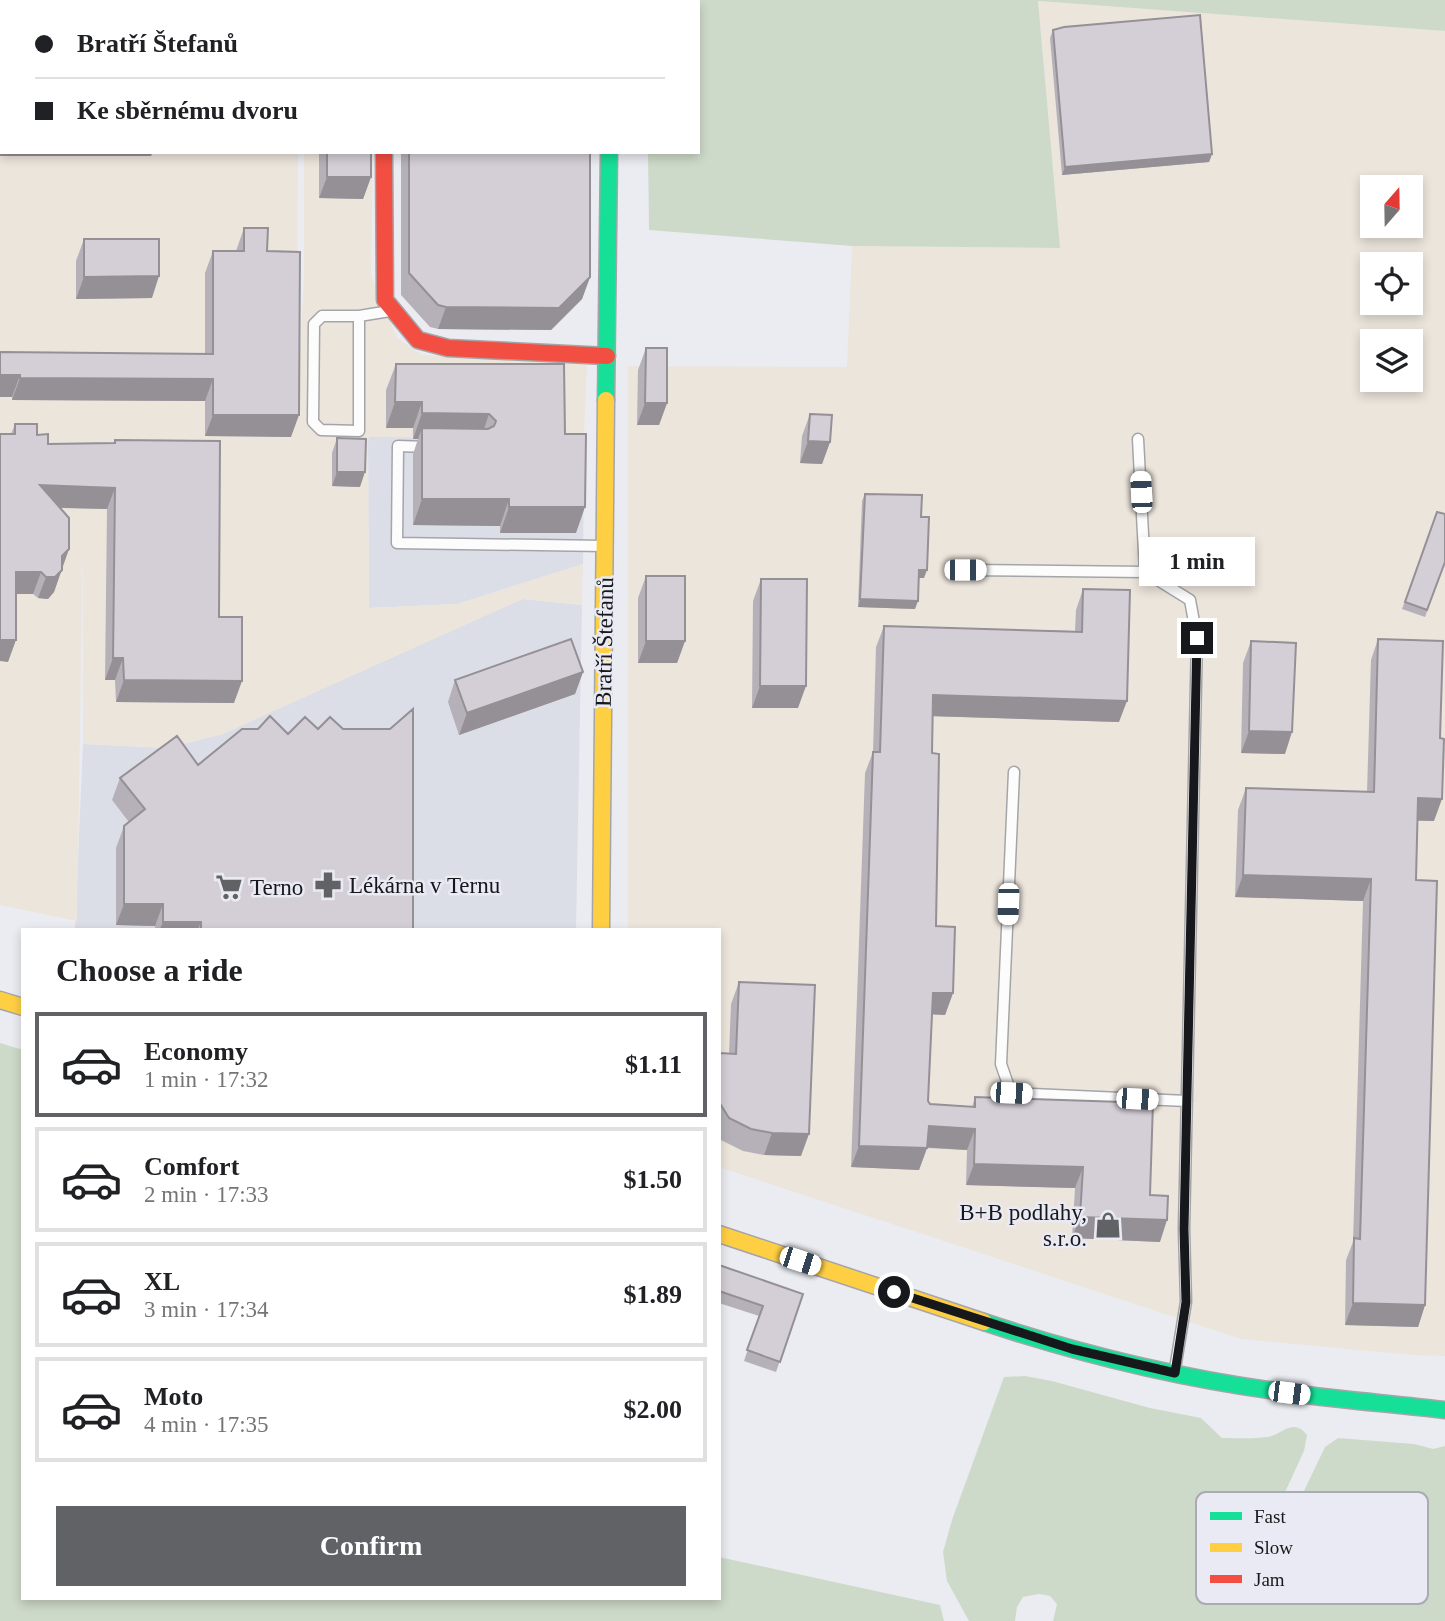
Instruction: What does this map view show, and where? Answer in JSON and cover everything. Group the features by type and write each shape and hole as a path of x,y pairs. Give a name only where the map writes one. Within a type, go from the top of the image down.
{"street":[{"path":"384,154 385,300 418,340 448,348 607,356"},
{"name":"Bratří Štefanů","path":"601,928 609,154"},
{"path":"0,1000 21,1006"},
{"path":"721,1235 1072,1349 1175,1373 1289,1393 1445,1410"}],"lane":[{"path":"359,316 359,431 321,430 313,422 314,324 322,316 359,316 394,311"},
{"path":"1138,439 1145,572"},
{"path":"438,447 398,446 397,543 605,546"},
{"path":"965,570 1145,572 1191,600 1197,638 1184,1229 1186,1302 1175,1373"},
{"path":"1014,772 1002,1063 1011,1093 1187,1101"},
{"path":"590,928 601,880"}],"shaded area":[{"path":"1038,1 1445,31 1445,1356 1241,1339 721,1168 721,928 628,928 628,366 847,367 852,246 1059,248"},
{"path":"0,154 298,154 296,418 304,280 304,154 373,154 371,275 397,338 422,355 587,362 584,438 369,437 369,608 457,604 583,564 582,605 523,599 223,734 167,748 83,744 83,542 77,921 0,905"},
{"path":"368,437 584,438 583,564 457,604 369,608"},
{"path":"523,599 582,605 576,928 75,928 83,744 167,748 222,734 430,634"}],"green space":[{"path":"700,0 1445,0 1445,31 1038,1 1060,248 852,246 649,230 648,154 700,154"},
{"path":"0,1043 21,1049 21,1600 721,1600 721,1557 940,1605 944,1621 0,1621"},
{"path":"1025,1376 1052,1381 1150,1408 1201,1418 1222,1438 1267,1437 1293,1427 1303,1430 1307,1435 1304,1451 1285,1492 1196,1492 1196,1604 1428,1604 1428,1492 1303,1492 1325,1447 1338,1438 1414,1444 1433,1449 1445,1446 1445,1621 1053,1621 1057,1604 1050,1596 1039,1594 1023,1597 1017,1607 1015,1621 969,1621 947,1581 943,1552 1004,1377"}],"building":[{"path":"1200,15 1212,154 1065,167 1053,30"},
{"path":"327,154 371,154 371,177 327,177"},
{"path":"409,154 590,154 590,277 559,308 446,307 438,305 409,273"},
{"path":"244,228 268,228 267,251 300,252 299,415 213,415 213,379 20,378 20,375 0,375 0,352 213,354 213,251 244,251"},
{"path":"84,239 159,239 159,276 84,277"},
{"path":"646,348 667,348 667,403 645,403"},
{"path":"396,364 564,364 565,434 586,434 585,507 509,507 509,499 422,499 422,428 488,429 494,426 496,421 489,414 422,413 422,402 395,402"},
{"path":"810,414 832,415 830,442 808,441"},
{"path":"15,424 37,424 37,435 48,434 48,444 115,443 115,440 220,441 219,617 242,617 242,681 124,680 123,658 113,658 115,488 40,485 69,518 69,549 62,556 62,570 55,577 46,577 41,572 16,572 16,640 0,640 0,434 15,434"},
{"path":"337,438 366,439 365,472 337,472"},
{"path":"865,494 922,495 921,517 929,517 927,570 919,570 918,601 860,599"},
{"path":"1437,512 1445,514 1445,562 1427,610 1405,602"},
{"path":"646,576 685,576 685,641 646,641"},
{"path":"761,579 807,579 806,686 760,686"},
{"path":"1083,589 1130,590 1127,701 933,695 932,753 939,754 936,926 955,927 953,993 933,993 928,1101 930,1104 975,1107 975,1097 1153,1103 1150,1195 1168,1196 1167,1220 1080,1217 1083,1167 974,1164 975,1129 929,1126 927,1148 859,1146 873,752 880,752 884,626 1082,632"},
{"path":"571,639 583,672 467,713 455,680"},
{"path":"1378,639 1443,641 1440,738 1444,739 1442,799 1418,798 1416,880 1437,881 1425,1305 1353,1303 1354,1238 1360,1239 1371,879 1243,875 1246,788 1374,792"},
{"path":"1251,641 1296,643 1292,732 1249,731"},
{"path":"413,709 413,928 201,928 201,922 163,922 163,904 124,904 124,826 145,809 120,778 177,736 198,765 242,729 258,729 270,716 288,734 305,717 318,729 330,717 343,729 390,729"},
{"path":"739,982 815,985 809,1134 772,1133 751,1129 729,1118 721,1105 721,1053 736,1054"},
{"path":"721,1266 803,1294 780,1362 747,1350 763,1306 721,1292"}],"traffic: fast":[{"path":"606,400 609,154"},
{"path":"984,1322 1097,1356 1175,1374 1252,1388 1445,1410"}],"traffic: slow":[{"path":"601,928 606,400"},
{"path":"0,1000 21,1006"},
{"path":"721,1235 984,1322"}],"traffic: jam":[{"path":"384,154 385,300 418,340 448,348 607,356"}],"place":[{"name":"Lékárna v Ternu","path":"328,885"},
{"name":"Terno","path":"229,887"},
{"name":"B+B podlahy, s.r.o.","path":"1108,1225"}],"route":[{"path":"894,1292 1072,1349 1175,1373 1186,1302 1184,1229 1197,638"}]}
